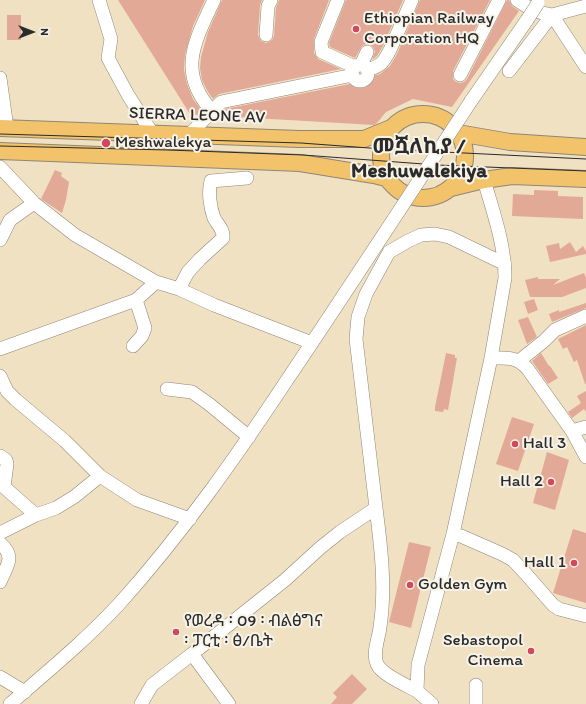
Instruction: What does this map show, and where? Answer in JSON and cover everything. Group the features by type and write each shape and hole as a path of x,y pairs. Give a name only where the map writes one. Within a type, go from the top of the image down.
{"main road":[{"path":"451,188 460,176 465,162 464,146 458,133 448,121 434,114 418,113 403,118 391,128 384,139 380,152 381,166 386,178 399,192 417,198 435,197 451,188 484,180 512,176 586,180"},
{"name":"SIERRA LEONE AV","path":"4,128 299,139 364,139 391,128"},
{"path":"458,133 510,142 586,147"},
{"path":"0,151 300,163 386,178"}],"street":[{"path":"98,0 111,39 108,58 128,95 152,133"},
{"path":"211,110 202,99 194,84 192,57 194,46 214,0"},
{"path":"266,35 268,6 271,0"},
{"path":"338,0 321,42 322,52 359,69"},
{"path":"189,135 211,110 221,102 359,69 380,66 390,50 412,0"},
{"path":"460,75 499,0"},
{"path":"517,0 534,10 552,15 586,6"},
{"path":"10,704 75,649 106,618 190,519 249,437 539,1"},
{"path":"552,15 586,67"},
{"path":"509,71 552,15"},
{"path":"359,69 367,52"},
{"path":"0,78 4,128"},
{"path":"0,167 34,203 75,234 156,282 179,289 214,305 312,343"},
{"path":"179,289 188,272 223,238 224,233 214,217 211,206 211,181 247,178"},
{"path":"417,691 418,666 453,534 491,358 505,278 505,264 501,239 484,180"},
{"path":"0,240 10,220 34,203"},
{"path":"432,704 417,691 381,670 375,656 380,626 382,564 356,339 358,317 366,294 389,252 421,235 435,234 449,237 505,264"},
{"path":"0,349 136,300 156,282"},
{"path":"133,346 142,336 145,328 136,300"},
{"path":"519,361 544,342 555,330 586,316"},
{"path":"491,358 519,361 527,368 572,431 586,457"},
{"path":"0,376 7,391 16,400 65,441 100,476 137,500 190,519"},
{"path":"166,389 192,392 249,437"},
{"path":"572,431 586,427"},
{"path":"0,456 6,460 7,464 2,487 36,515"},
{"path":"0,534 36,515 56,508 74,497 100,476"},
{"path":"141,704 152,685 285,580 340,532 376,508"},
{"path":"453,534 461,536 513,560 553,605 559,609 586,616"},
{"path":"0,543 7,549 9,557 0,582"},
{"path":"192,654 229,704"},
{"path":"0,677 24,692"},
{"path":"476,685 476,704"}],"building":[{"path":"118,0 205,0 193,26 185,55 184,70 187,84 193,99 202,111 198,115 190,114"},
{"path":"222,0 262,0 260,5 258,35 261,41 266,43 272,40 274,36 276,8 279,0 329,0 314,39 314,53 318,59 341,69 219,94 213,99 202,80 200,68 201,57 208,32"},
{"path":"346,0 403,0 383,46 377,56 372,60 375,51 370,45 366,44 362,46 355,58 330,47 329,43"},
{"path":"420,0 490,0 453,71 453,79 460,83 467,79 507,0 509,0 512,6 519,11 452,107 413,99 386,112 374,125 219,116 225,109 355,83 360,78 361,73 367,78 380,74 390,66 397,54"},
{"path":"7,15 21,15 21,40 7,40"},
{"path":"55,170 62,173 61,176 69,182 62,213 41,199"},
{"path":"534,190 558,191 558,196 583,197 583,219 512,216 513,194 534,195"},
{"path":"570,242 576,252 583,246 586,254 550,262 546,246 559,243 560,249"},
{"path":"584,273 586,278 586,288 562,297 530,297 525,280 538,277 538,279 560,279 553,285"},
{"path":"534,299 538,310 528,314 524,302"},
{"path":"586,303 586,308 552,322 549,314"},
{"path":"528,317 537,337 527,344 518,320"},
{"path":"586,325 585,384 577,360 574,362 567,347 563,349 558,339"},
{"path":"446,353 455,355 455,358 457,358 448,410 444,409 443,412 435,411 435,407"},
{"path":"541,353 558,378 548,384 532,361"},
{"path":"586,391 586,412 584,409 572,418 568,412 581,403 577,396"},
{"name":"Hall 3","path":"512,417 534,424 518,471 496,464"},
{"name":"Hall 2","path":"547,452 569,460 555,510 533,503"},
{"name":"Hall 1","path":"573,529 586,533 586,603 553,593"},
{"name":"Golden Gym","path":"409,542 431,547 411,628 389,622"},
{"path":"352,674 367,689 352,704 331,704 337,697 333,693"}],"tram line":[{"path":"0,134 301,143 383,149 586,159"},
{"path":"0,146 303,155 437,165 586,171"}],"place":[{"name":"Ethiopian Railway Corporation HQ","path":"356,29"},
{"name":"Meshwalekya","path":"106,143"},
{"name":"Hall 3","path":"515,444"},
{"name":"Hall 2","path":"551,482"},
{"name":"Hall 1","path":"574,563"},
{"name":"Golden Gym","path":"410,585"},
{"name":"የወረዳ ፡ 09 ፡ ብልፅግና ፡ ፓርቲ ፡ ፅ/ቤት","path":"176,632"},
{"name":"Sebastopol Cinema","path":"531,651"}],"district":[{"name":"መሿለኪያ / Meshuwalekiya","path":"419,160"}]}
